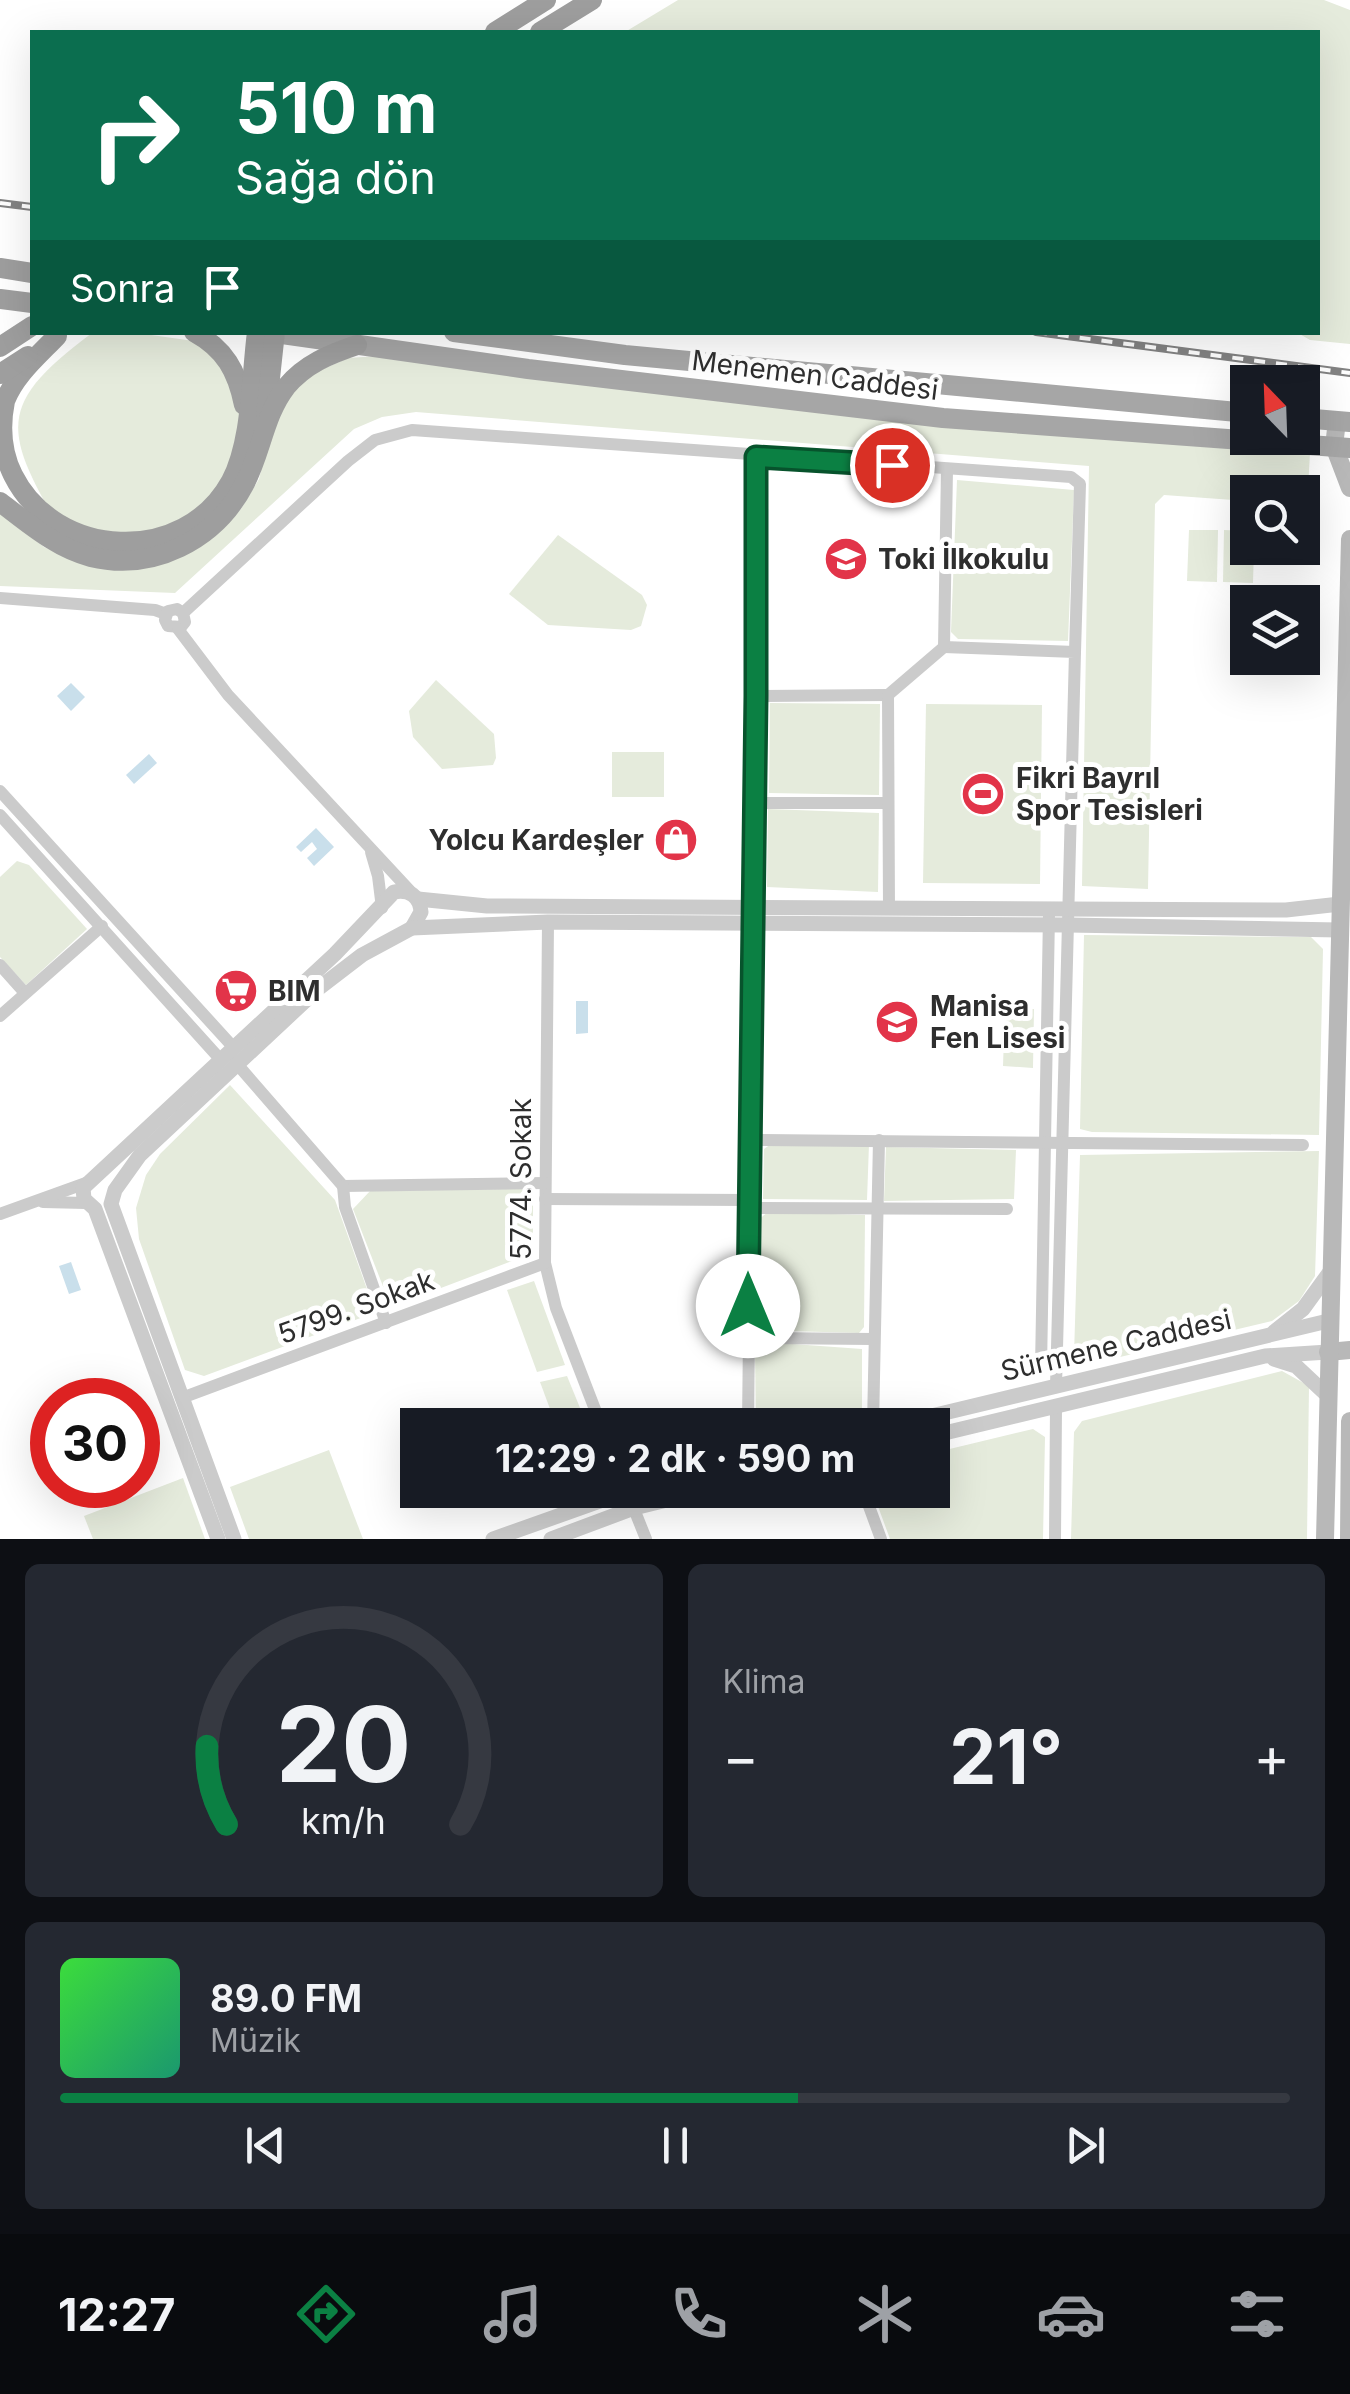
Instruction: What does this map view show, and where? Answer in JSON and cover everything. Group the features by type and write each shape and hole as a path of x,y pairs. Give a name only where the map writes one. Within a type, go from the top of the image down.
{"highway":[{"path":"497,30 546,0"},
{"path":"543,30 592,0"},
{"path":"0,268 30,273"},
{"path":"0,300 30,302"},
{"path":"0,347 26,331"},
{"path":"0,374 58,335"},
{"path":"59,335 15,381 0,422 8,464 21,491 59,526 87,539 124,543 157,538 190,524 229,485 247,440 246,417 257,335"},
{"path":"199,335 215,344 232,366 246,417"},
{"path":"266,428 275,335"},
{"path":"0,502 45,536 90,556 126,561 154,558 186,545 228,511 246,483 272,409 286,388 309,364 357,345"}],"main road":[{"name":"Menemen Caddesi","path":"289,335 528,370 942,418 1342,447"},
{"name":"Menemen Caddesi","path":"479,335 683,360 1230,410"},
{"path":"1344,421 1342,447 1350,488"},
{"path":"1325,1539 1328,1322 1345,931 1350,539"},
{"name":"Sürmene Caddesi","path":"1328,1322 1350,1318"},
{"name":"Sürmene Caddesi","path":"1328,1352 1350,1350"},
{"path":"1349,1539 1350,1421"}],"street":[{"path":"183,612 348,461 390,434 430,431 1072,478 1080,484 1056,1387"},
{"path":"748,1408 756,457"},
{"path":"944,647 947,469"},
{"path":"0,598 156,610 166,614"},
{"path":"166,614 174,609 183,612"},
{"path":"178,629 185,622 183,612"},
{"path":"40,1202 102,1201 140,1155 319,988 362,955 409,929 422,912 415,897 228,694 178,629 168,626 166,614"},
{"path":"756,696 888,695 944,647 1075,652"},
{"path":"888,695 889,908"},
{"path":"0,792 234,1048"},
{"path":"755,803 888,803"},
{"path":"0,815 220,1059"},
{"path":"370,850 388,925 409,929 548,922 1345,931"},
{"path":"234,1539 184,1398 102,1201 83,1194 90,1180 382,908 394,892 487,906 1286,910 1345,904"},
{"path":"1050,908 1041,1368 1056,1368"},
{"name":"5774. Sokak","path":"548,922 545,1264 556,1308 594,1408"},
{"path":"0,1016 102,926"},
{"path":"0,965 25,993"},
{"path":"237,1064 342,1186 345,1206 386,1323"},
{"path":"751,1140 1303,1145"},
{"path":"873,1408 878,1140"},
{"path":"0,1214 90,1180 106,1178 102,1201 218,1539"},
{"path":"342,1186 545,1183"},
{"path":"545,1199 1007,1209"},
{"name":"5799. Sokak","path":"184,1398 545,1264"},
{"path":"1268,1337 1303,1309 1332,1269"},
{"name":"Sürmene Caddesi","path":"950,1412 1328,1322"},
{"path":"748,1338 873,1339"},
{"name":"Sürmene Caddesi","path":"950,1432 1266,1356 1328,1352"},
{"path":"1266,1356 1296,1366 1327,1395"},
{"path":"1055,1539 1056,1407"},
{"path":"493,1539 578,1508"},
{"path":"551,1539 586,1533 634,1508 646,1539"},
{"path":"870,1508 881,1539"}],"green space":[{"path":"678,0 1324,0 1350,10 1350,344 1310,340 1301,335 1320,335 1320,30 628,30"},
{"path":"90,335 151,335 215,344 246,417 229,485 157,538 59,527 26,464 19,440 19,418 26,398 40,378"},
{"path":"378,356 725,402 1230,446 1230,455 1310,455 1309,475 1230,475 1230,500 1164,495 1155,504 1148,889 1082,886 1089,466 416,412 382,417 354,429 175,593 0,586 0,513 44,547 62,555 218,533 241,509 259,479 273,420 299,380 348,358"},
{"path":"957,480 1074,490 1068,641 958,639 951,632"},
{"path":"1189,530 1218,530 1217,582 1187,581"},
{"path":"1224,530 1230,530 1230,565 1254,565 1253,583 1223,582"},
{"path":"558,535 642,595 647,605 641,626 631,630 548,625 509,594"},
{"path":"436,680 494,734 493,765 442,769 413,737 409,711"},
{"path":"770,703 880,704 879,795 769,793"},
{"name":"Fikri Bayrıl Spor Tesisleri","path":"926,704 1042,705 1040,884 923,883"},
{"path":"612,752 664,752 664,797 612,797"},
{"path":"768,809 879,813 878,892 767,887"},
{"path":"17,861 29,865 87,929 26,985 0,957 0,877"},
{"path":"1084,935 1311,937 1323,949 1319,1135 1080,1129"},
{"path":"1005,1009 1034,1009 1033,1068 1003,1066"},
{"path":"230,1085 335,1200 372,1303 366,1316 204,1376 185,1370 139,1239 136,1208 146,1175 160,1154"},
{"path":"771,1144 869,1144 867,1200 763,1199 764,1149"},
{"path":"886,1147 1016,1150 1014,1199 884,1201"},
{"path":"1319,1151 1315,1276 1299,1301 1272,1321 1082,1366 1074,1356 1080,1155"},
{"path":"523,1189 533,1197 533,1253 391,1307 353,1209 371,1190"},
{"path":"768,1212 865,1215 864,1327 859,1333 755,1330 754,1223"},
{"path":"534,1281 565,1365 537,1372 507,1290"},
{"path":"765,1342 862,1349 862,1408 756,1408 755,1353"},
{"path":"1282,1371 1309,1386 1307,1539 1071,1539 1074,1432 1082,1421"},
{"path":"567,1376 580,1408 550,1408 540,1382"},
{"path":"1033,1429 1045,1437 1043,1539 890,1539 879,1508 950,1508 950,1449"},
{"path":"329,1450 363,1539 249,1539 230,1487"},
{"path":"183,1478 205,1539 93,1539 84,1516 105,1508 160,1508 160,1487"}],"water":[{"path":"71,683 85,697 71,711 57,696"},
{"path":"149,754 157,763 134,784 126,775"},
{"path":"316,828 334,847 314,866 307,858 317,849 312,842 301,852 296,847"},
{"path":"576,1001 588,1001 588,1033 576,1034"},
{"path":"71,1262 81,1290 69,1294 59,1266"}],"railway":[{"path":"0,203 30,207"},
{"path":"1059,335 1350,373"}],"place":[{"name":"Toki İlkokulu","path":"846,559"},
{"name":"Fikri Bayrıl Spor Tesisleri","path":"983,794"},
{"name":"Yolcu Kardeşler","path":"676,840"},
{"name":"BIM","path":"236,991"},
{"name":"Manisa Fen Lisesi","path":"897,1022"}],"route":[{"path":"748,1306 756,457 892,465"}]}
